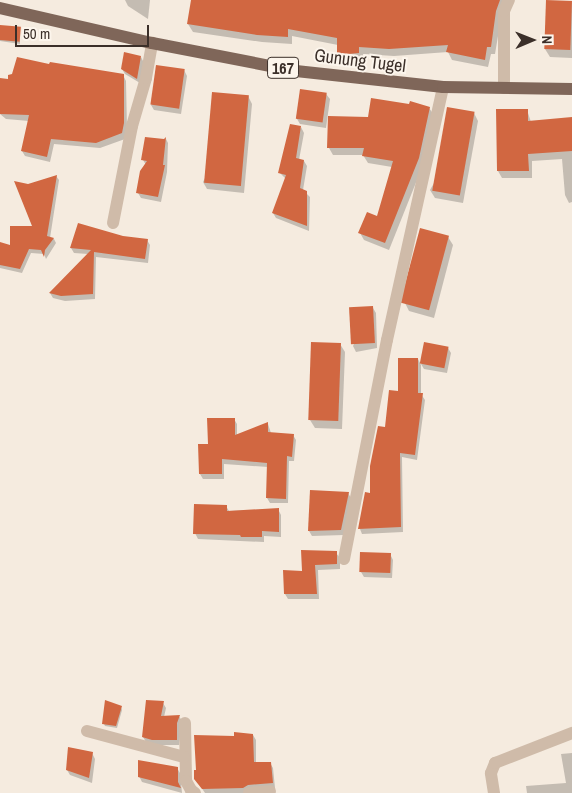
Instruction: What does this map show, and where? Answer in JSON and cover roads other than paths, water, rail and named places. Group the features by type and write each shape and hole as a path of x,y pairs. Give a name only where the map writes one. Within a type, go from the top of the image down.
{"main road":[{"name":"Gunung Tugel","path":"0,8 152,43 296,71 443,87 572,89"}],"street":[{"path":"504,88 504,11 509,0"},
{"path":"114,223 132,126 146,78 152,43"},
{"path":"344,559 386,340 443,87"},
{"path":"185,723 184,757 186,781 190,790 195,793"},
{"path":"88,732 184,757"},
{"path":"494,793 491,773 495,763 572,733"},
{"path":"249,793 270,792"}]}
